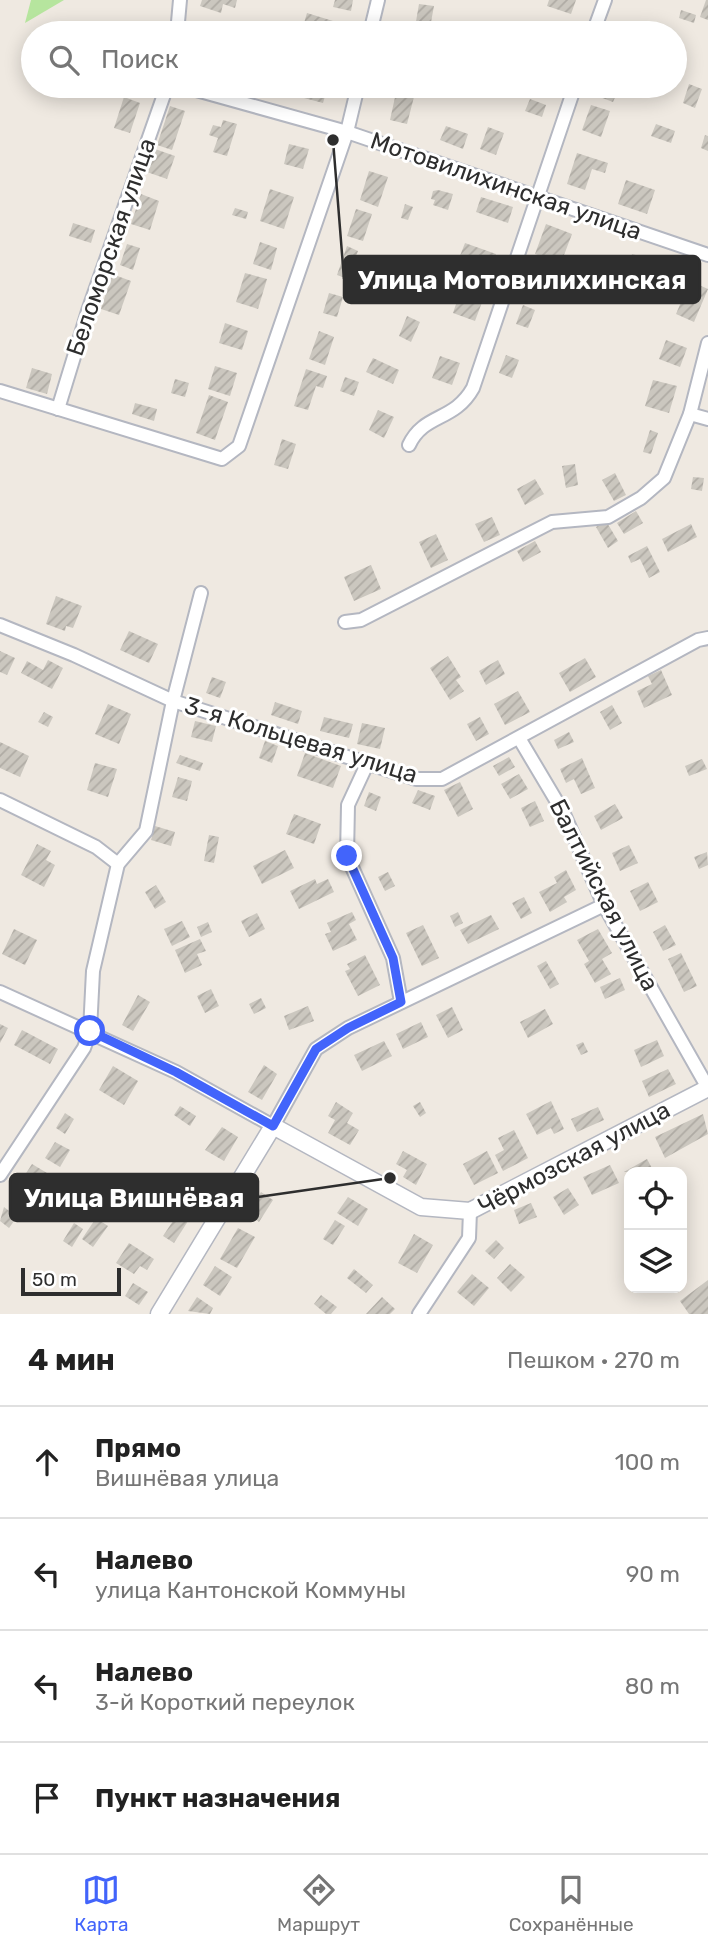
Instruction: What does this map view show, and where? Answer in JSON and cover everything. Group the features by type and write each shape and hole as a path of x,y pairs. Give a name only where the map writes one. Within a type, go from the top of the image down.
{"street":[{"path":"178,21 180,0"},
{"path":"373,21 377,0"},
{"path":"597,21 604,0"},
{"name":"Беломорская улица","path":"58,409 88,311 163,98"},
{"name":"Мотовилихинская улица","path":"225,98 347,132 708,255"},
{"path":"0,391 222,459 239,446 347,132 355,98"},
{"path":"409,445 415,431 455,412 473,388 571,98"},
{"path":"345,622 362,620 552,522 608,517 641,498 663,478 690,414 708,342"},
{"path":"690,414 708,419"},
{"path":"0,1175 84,1048 90,1031 93,971 118,864 146,831 173,701 201,593"},
{"name":"3-я Кольцевая улица","path":"0,625 74,655 173,701 416,779 442,779 698,640 708,638"},
{"name":"Балтийская улица","path":"519,738 564,812 604,905 708,1088"},
{"path":"368,762 348,805 347,856 393,958 401,1002"},
{"path":"0,800 96,847 118,864"},
{"path":"159,1314 273,1126 316,1049 348,1028 604,905"},
{"path":"0,992 176,1072 421,1207 470,1211"},
{"name":"Чёрмозская улица","path":"419,1314 469,1238 470,1211 708,1088"}],"green space":[{"path":"31,0 64,0 28,21 26,21"}],"building":[{"path":"202,0 237,0 235,8 223,4 221,13 200,6"},
{"path":"335,0 353,0 351,11 333,7"},
{"path":"549,0 576,0 571,14 547,6"},
{"path":"708,0 708,20 700,17"},
{"path":"419,4 434,6 431,21 416,21"},
{"path":"681,10 696,15 694,23 679,18"},
{"path":"307,13 333,21 305,21"},
{"path":"689,84 702,89 695,108 683,103 687,98"},
{"path":"124,98 140,103 130,133 114,128"},
{"path":"304,98 324,98 323,103"},
{"path":"395,98 414,98 407,124 390,120"},
{"path":"530,99 546,105 542,117 525,111"},
{"path":"591,105 610,111 601,137 582,130"},
{"path":"170,106 185,111 172,150 157,145"},
{"path":"223,120 237,124 227,156 213,152 218,138 209,135 213,125 221,127"},
{"path":"656,124 675,131 671,143 651,136"},
{"path":"446,126 468,134 463,149 440,140"},
{"path":"488,127 504,133 496,155 480,149"},
{"path":"705,135 708,136 708,151 701,148"},
{"path":"289,144 309,149 303,169 284,164"},
{"path":"155,149 175,156 167,179 147,172"},
{"path":"577,153 608,163 605,173 592,169 585,190 567,184"},
{"path":"369,171 388,177 378,207 360,200"},
{"path":"626,180 655,190 647,214 618,204"},
{"path":"270,189 294,197 284,229 260,221"},
{"path":"433,191 453,194 448,210 433,205"},
{"path":"141,194 159,201 150,230 131,224"},
{"path":"481,197 513,207 508,223 476,212"},
{"path":"405,204 413,207 408,220 401,218"},
{"path":"235,208 248,212 246,219 232,215"},
{"path":"356,209 372,214 363,241 347,236"},
{"path":"73,223 95,230 91,243 69,236"},
{"path":"546,224 572,234 561,263 535,254"},
{"path":"260,242 277,248 271,270 253,264"},
{"path":"465,243 496,254 489,273 458,261"},
{"path":"127,244 140,248 133,270 120,265"},
{"path":"347,246 358,251 354,262 362,265 356,282 337,275"},
{"path":"632,254 651,259 647,274 628,269"},
{"path":"245,273 267,279 258,309 236,302"},
{"path":"112,274 131,281 119,315 101,309"},
{"path":"690,281 708,289 694,322 676,314"},
{"path":"461,289 484,297 475,321 453,313"},
{"path":"329,293 343,297 337,317 323,313"},
{"path":"523,305 535,310 528,328 516,324"},
{"path":"407,316 420,322 411,342 399,336"},
{"path":"225,323 248,331 242,350 219,343"},
{"path":"319,331 334,337 325,365 309,359"},
{"path":"666,340 687,348 680,367 659,359"},
{"path":"506,355 519,360 512,378 499,373"},
{"path":"440,356 460,363 452,385 432,378"},
{"path":"373,358 399,370 393,384 366,372"},
{"path":"215,366 237,373 230,396 208,389"},
{"path":"32,368 52,374 47,394 26,388"},
{"path":"306,369 327,376 323,388 316,386 308,410 294,406"},
{"path":"345,377 359,382 354,396 340,391"},
{"path":"175,379 189,383 185,397 171,393"},
{"path":"653,380 677,386 669,413 645,406"},
{"path":"209,395 228,402 215,440 196,433"},
{"path":"135,403 157,409 154,421 132,414"},
{"path":"378,410 394,417 384,438 369,430"},
{"path":"650,430 658,433 651,454 643,452"},
{"path":"282,439 296,444 288,469 274,465"},
{"path":"575,464 578,485 566,488 562,466"},
{"path":"615,473 626,495 614,501 602,480"},
{"path":"693,477 704,478 702,491 691,489"},
{"path":"535,479 544,494 525,505 517,489"},
{"path":"636,511 643,523 624,534 617,523"},
{"path":"492,517 500,535 484,542 475,524"},
{"path":"606,521 618,541 608,548 596,527"},
{"path":"691,524 697,537 668,552 662,539"},
{"path":"436,534 448,560 431,568 419,542"},
{"path":"535,541 541,552 523,562 517,551"},
{"path":"647,546 660,572 649,578 640,559 631,563 628,556"},
{"path":"371,565 381,589 354,601 344,577"},
{"path":"56,596 82,606 73,628 66,626 65,631 46,624"},
{"path":"129,631 158,644 149,663 120,650"},
{"path":"0,651 15,658 7,675 0,672"},
{"path":"448,656 461,677 456,680 464,691 450,700 430,668"},
{"path":"585,658 596,677 570,692 559,673"},
{"path":"48,660 63,668 52,689 21,673 27,661 43,670"},
{"path":"498,660 505,674 486,685 479,671"},
{"path":"661,670 672,695 644,708 637,691 652,684 648,676"},
{"path":"212,677 226,682 220,698 206,693"},
{"path":"518,691 530,712 505,725 494,704"},
{"path":"275,702 302,711 298,724 271,715"},
{"path":"108,704 131,714 119,744 95,734"},
{"path":"612,705 622,723 610,730 600,712"},
{"path":"44,712 53,717 48,727 38,722"},
{"path":"324,717 353,724 349,738 320,731"},
{"path":"480,717 489,734 476,741 467,724"},
{"path":"195,721 216,726 212,742 191,737"},
{"path":"362,723 385,728 380,749 357,744"},
{"path":"569,732 574,742 558,749 554,740"},
{"path":"265,741 278,746 272,763 259,758"},
{"path":"0,742 29,756 20,777 0,768"},
{"path":"305,753 341,766 333,788 297,776"},
{"path":"180,755 203,763 200,771 176,763"},
{"path":"509,757 515,767 499,776 493,766"},
{"path":"582,758 595,788 581,794 574,779 566,783 560,769"},
{"path":"702,759 707,769 689,776 685,766"},
{"path":"95,763 117,769 108,797 87,790"},
{"path":"519,774 528,789 510,799 501,784"},
{"path":"178,777 192,781 187,801 172,797"},
{"path":"460,782 473,809 458,817 444,790"},
{"path":"418,790 435,796 430,810 412,803"},
{"path":"369,792 381,797 376,811 364,806"},
{"path":"535,801 544,821 530,827 521,808"},
{"path":"615,804 623,818 601,830 594,816"},
{"path":"294,814 321,824 314,844 286,834"},
{"path":"155,826 175,832 171,846 151,840"},
{"path":"209,835 219,837 214,863 204,861"},
{"path":"37,844 51,851 46,860 55,865 44,887 21,875"},
{"path":"629,845 638,863 620,871 612,853"},
{"path":"285,850 294,868 262,884 253,866"},
{"path":"707,852 708,865 699,869 694,857"},
{"path":"566,870 576,890 564,897 567,902 550,912 539,892 557,883 554,877"},
{"path":"388,872 395,886 385,891 378,877"},
{"path":"315,879 317,884 328,879 334,892 299,909 290,891"},
{"path":"648,882 658,902 640,911 630,891"},
{"path":"156,885 166,902 155,909 145,892"},
{"path":"524,897 532,913 521,919 512,903"},
{"path":"352,912 356,920 349,924 357,940 333,951 325,934 331,932 327,923"},
{"path":"458,912 463,923 455,927 450,916"},
{"path":"257,913 265,929 249,937 241,921"},
{"path":"491,915 499,929 468,944 460,930"},
{"path":"182,921 190,937 172,946 164,929"},
{"path":"208,922 212,932 201,937 197,927"},
{"path":"423,925 439,958 422,966 406,933"},
{"path":"665,925 676,945 663,951 653,932"},
{"path":"14,929 37,940 25,965 2,954"},
{"path":"598,929 612,953 602,959 611,974 595,983 584,964 589,961 577,940"},
{"path":"200,939 206,951 197,954 202,965 185,973 175,950"},
{"path":"681,953 697,986 684,992 668,959"},
{"path":"365,955 380,985 358,996 345,971 350,969 347,964"},
{"path":"546,961 559,984 550,989 537,966"},
{"path":"620,978 625,990 605,999 600,987"},
{"path":"211,989 219,1006 205,1013 197,996"},
{"path":"138,995 150,1002 133,1031 122,1025"},
{"path":"261,998 266,1008 254,1014 249,1004"},
{"path":"308,1006 314,1021 289,1030 284,1016"},
{"path":"452,1007 463,1030 448,1038 436,1015"},
{"path":"545,1009 553,1024 528,1038 520,1022"},
{"path":"421,1022 428,1037 403,1049 396,1034"},
{"path":"0,1024 8,1028 0,1043"},
{"path":"22,1030 58,1049 50,1064 14,1045"},
{"path":"657,1040 664,1056 641,1067 634,1050"},
{"path":"384,1041 392,1056 362,1071 354,1055"},
{"path":"583,1042 588,1052 581,1055 576,1045"},
{"path":"264,1065 277,1074 262,1100 248,1092"},
{"path":"113,1066 138,1081 124,1105 99,1090"},
{"path":"668,1069 676,1084 649,1097 642,1081"},
{"path":"551,1101 564,1129 554,1134 551,1128 537,1135 526,1114"},
{"path":"336,1102 353,1113 347,1123 359,1130 350,1145 328,1133 335,1120 328,1116"},
{"path":"420,1102 426,1113 420,1117 413,1106"},
{"path":"180,1106 196,1116 190,1126 174,1115"},
{"path":"598,1107 604,1120 577,1132 571,1119"},
{"path":"65,1113 74,1119 65,1134 56,1128"},
{"path":"703,1114 708,1134 665,1158 655,1137"},
{"path":"222,1127 238,1137 224,1161 205,1150"},
{"path":"514,1130 528,1158 503,1171 495,1155 504,1150 498,1138"},
{"path":"55,1142 70,1150 60,1167 45,1158"},
{"path":"403,1151 427,1164 416,1185 403,1177 407,1170 396,1164"},
{"path":"487,1151 498,1173 474,1185 463,1164"},
{"path":"647,1159 651,1167 633,1167"},
{"path":"32,1164 52,1176 43,1190 23,1178"},
{"path":"610,1165 619,1183 592,1195 583,1177"},
{"path":"568,1188 579,1205 564,1215 553,1197"},
{"path":"261,1192 273,1200 259,1222 248,1214"},
{"path":"348,1197 368,1209 358,1226 337,1213"},
{"path":"531,1203 537,1217 519,1224 514,1210"},
{"path":"4,1207 17,1217 9,1228 0,1221"},
{"path":"179,1212 190,1218 174,1243 163,1236"},
{"path":"96,1218 108,1226 93,1247 82,1239"},
{"path":"335,1220 345,1226 333,1245 323,1239"},
{"path":"74,1223 83,1229 72,1247 63,1241"},
{"path":"238,1228 255,1237 237,1268 220,1259"},
{"path":"414,1234 433,1245 417,1273 398,1263"},
{"path":"496,1240 504,1248 494,1259 485,1251"},
{"path":"129,1243 154,1259 147,1270 140,1266 134,1274 116,1263"},
{"path":"510,1264 525,1277 511,1292 497,1278"},
{"path":"215,1266 232,1277 220,1296 203,1285"},
{"path":"354,1269 373,1285 366,1293 347,1278"},
{"path":"472,1274 489,1288 474,1306 457,1292"},
{"path":"708,1280 708,1314 689,1314 680,1301"},
{"path":"133,1283 148,1292 139,1305 125,1296"},
{"path":"321,1295 337,1307 331,1314 326,1314 314,1304"},
{"path":"197,1297 213,1308 210,1314 188,1311"},
{"path":"382,1297 395,1309 390,1314 366,1314"}],"place":[{"name":"Улица Мотовилихинская","path":"333,140"},
{"name":"Улица Вишнёвая","path":"390,1178"}],"route":[{"path":"90,1031 176,1072 273,1126 316,1049 348,1028 401,1002 393,958 347,856"}]}
